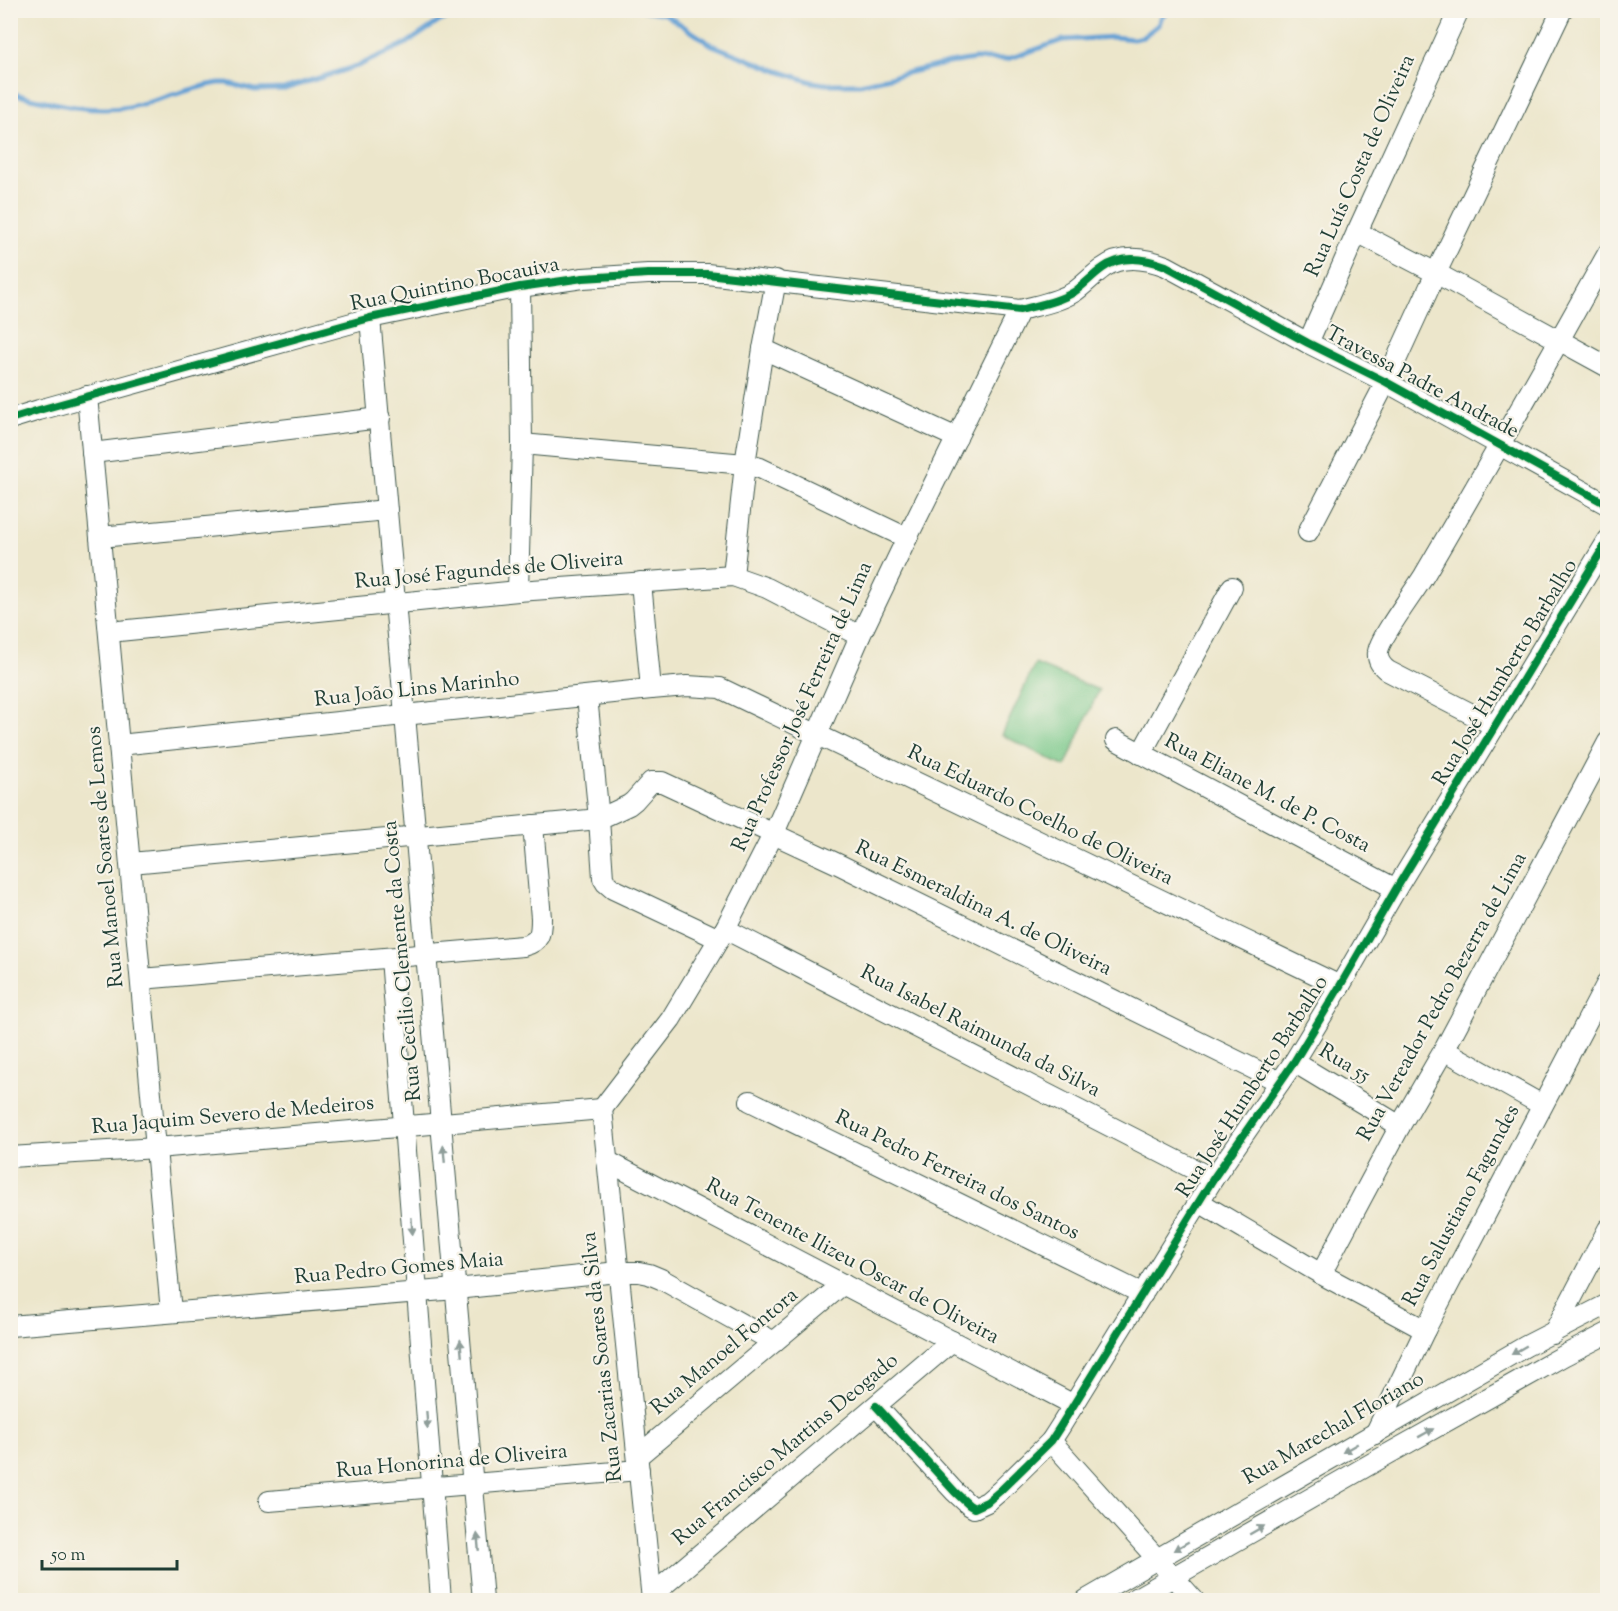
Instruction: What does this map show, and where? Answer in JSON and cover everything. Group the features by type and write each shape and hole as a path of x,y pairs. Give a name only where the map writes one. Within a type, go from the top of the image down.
{"street":[{"name":"Rua Luís Costa de Oliveira","path":"1308,343 1459,10"},
{"path":"1308,532 1386,382 1562,10"},
{"path":"1357,232 1608,367"},
{"path":"1495,726 1388,671 1382,667 1378,651 1383,639 1418,586 1501,444 1608,253"},
{"name":"Rua Quintino Bocauiva","path":"10,419 370,318 520,287 583,278 707,273 1020,310 1061,299 1075,292 1103,267 1124,259 1137,258 1166,266 1218,294"},
{"path":"733,576 745,464 776,280"},
{"path":"518,591 522,444 520,287"},
{"name":"Travessa Padre Andrade","path":"1218,294 1605,497"},
{"name":"Rua Professor José Ferreira de Lima","path":"602,1109 671,1019 722,934 774,833 860,636 1020,310"},
{"name":"Rua Cecilio Clemente da Costa","path":"370,318 483,1600"},
{"path":"763,349 957,438"},
{"name":"Rua Manoel Soares de Lemos","path":"87,396 171,1312"},
{"path":"92,453 380,418"},
{"path":"522,444 745,464 760,468 907,538"},
{"path":"100,537 387,510"},
{"name":"Rua José Humberto Barbalho","path":"876,1406 955,1492 974,1508 987,1502 1001,1490 1051,1441 1213,1179 1294,1062 1608,540"},
{"name":"Rua José Fagundes de Oliveira","path":"109,632 518,591 733,576 767,588 860,636"},
{"path":"641,582 651,689"},
{"path":"1140,754 1232,587"},
{"name":"Rua João Lins Marinho","path":"119,745 651,689 687,686 720,688"},
{"name":"Rua Eduardo Coelho de Oliveira","path":"720,688 1340,986"},
{"name":"Rua Isabel Raimunda da Silva","path":"587,696 603,878 613,889 722,934 1213,1179"},
{"name":"Rua Eliane M. de P. Costa","path":"1116,740 1396,889"},
{"name":"Rua Vereador Pedro Bezerra de Lima","path":"1321,1274 1400,1126 1444,1050 1608,742"},
{"name":"Rua Esmeraldina A. de Oliveira","path":"598,819 629,805 651,782 662,782 774,833 1280,1082"},
{"path":"131,863 598,819"},
{"path":"141,979 532,944 541,931 533,825"},
{"name":"Rua Cecilio Clemente da Costa","path":"391,958 441,1600"},
{"name":"Rua Salustiano Fagundes","path":"1375,1433 1425,1330 1608,981"},
{"path":"1444,1050 1542,1106"},
{"name":"Rua 55","path":"1294,1062 1400,1126"},
{"name":"Rua Pedro Ferreira dos Santos","path":"750,1101 1143,1294"},
{"name":"Rua Jaquim Severo de Medeiros","path":"10,1157 157,1148 602,1109"},
{"name":"Rua Zacarias Soares da Silva","path":"602,1109 652,1598"},
{"name":"Rua Tenente Ilizeu Oscar de Oliveira","path":"608,1161 1074,1405"},
{"path":"1199,1202 1321,1274 1425,1330"},
{"path":"1565,1354 1553,1333 1608,1229"},
{"name":"Rua Pedro Gomes Maia","path":"10,1326 417,1293 618,1272 639,1272 661,1279 774,1342"},
{"name":"Rua Manoel Fontora","path":"638,1463 843,1284"},
{"name":"Rua Marechal Floriano","path":"1086,1600 1526,1346 1608,1304"},
{"path":"1133,1600 1565,1354 1608,1333"},
{"name":"Rua Francisco Martins Deogado","path":"652,1598 952,1341"},
{"path":"1375,1433 1388,1454"},
{"path":"1051,1441 1194,1600"},
{"name":"Rua Honorina de Oliveira","path":"269,1501 473,1484 638,1463"}],"green space":[{"path":"1035,664 1099,690 1065,767 1002,735"}],"waterway":[{"path":"10,93 69,106 114,109 219,83 255,90 284,89 360,65 407,43 440,21 466,10"},
{"path":"644,10 665,14 712,45 778,71 825,84 860,84 949,63 975,59 1008,59 1063,40 1143,37 1158,25 1162,16 1169,10"}],"cycle path":[{"path":"10,419 370,318 520,287 583,278 648,274 707,274 1020,310 1068,295 1110,264 1134,259 1166,266 1308,343 1386,382 1608,505"},
{"path":"876,1406 955,1492 974,1508 987,1502 1001,1490 1051,1441 1213,1179 1294,1062 1608,540"}]}
